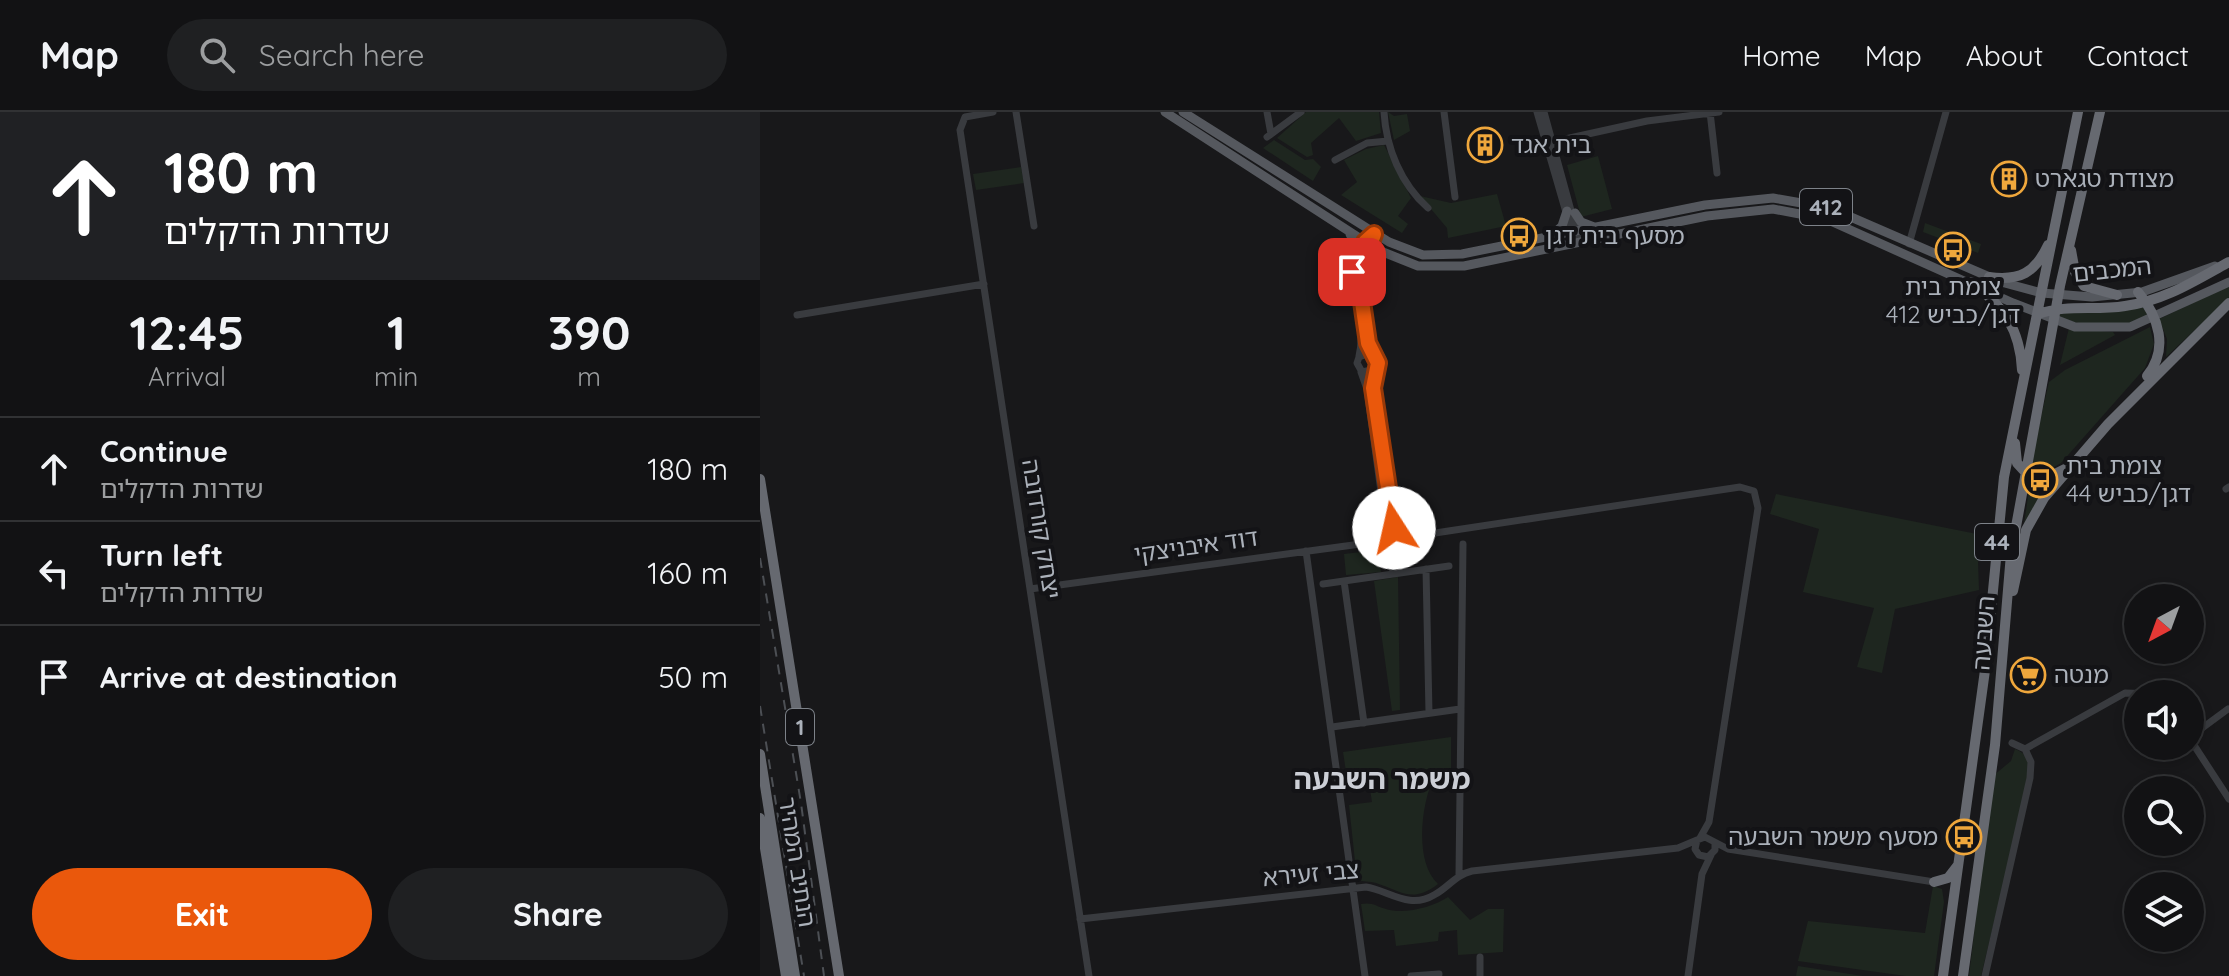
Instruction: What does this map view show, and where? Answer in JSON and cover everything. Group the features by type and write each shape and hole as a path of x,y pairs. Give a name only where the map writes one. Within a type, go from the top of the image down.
{"highway":[{"name":"44","path":"2038,314 2078,112"},
{"name":"44","path":"2058,295 2100,112"},
{"path":"1989,277 2014,278 2031,272 2054,233"},
{"path":"2071,242 2073,266 2080,282 2089,289 2117,295"},
{"path":"2038,314 2056,308 2110,308 2145,302 2176,291 2229,261"},
{"path":"1972,282 1999,305 2014,327 2021,355 2023,384"},
{"path":"2108,424 2157,363 2161,342 2153,318 2138,292"},
{"name":"השבעה","path":"1963,976 1995,745 2004,609 2058,295"},
{"path":"2002,656 2026,530 2038,507 2108,424 2229,303"},
{"name":"השבעה","path":"1943,976 1986,663 2002,499 2038,314"},
{"path":"2015,421 2015,455 2025,473 2049,477 2072,464"},
{"name":"1","path":"760,479 839,976"},
{"name":"הנתיב המהיר","path":"760,754 795,976"},
{"path":"760,818 786,976"},
{"path":"1934,882 1948,878 1959,863"},
{"path":"1934,882 1945,886 1954,900"}],"main road":[{"name":"412","path":"1165,112 1368,244 1387,255 1418,266 1450,268 1576,236 1726,213 1773,209 1826,219 2038,314"},
{"name":"412","path":"1183,112 1374,234 1406,250 1436,256 1548,237 1576,236 1597,228 1724,201 1773,198 1830,208 1989,277 2042,293"},
{"path":"1548,237 1562,226 1571,212 1581,222 1597,228"},
{"path":"1348,231 1361,259 1373,253 1387,255"},
{"name":"המכבים","path":"2042,293 2117,295 2138,292 2229,261"},
{"name":"המכבים","path":"2038,314 2075,327 2112,330 2153,318 2229,282"}],"street":[{"name":"יצחק קורדובה","path":"993,112 969,115 960,125 1089,976"},
{"path":"1016,112 1034,226"},
{"path":"1267,112 1269,136 1301,112"},
{"path":"1384,112 1388,141 1406,183 1428,208"},
{"path":"1444,112 1455,197"},
{"path":"1537,112 1550,142"},
{"path":"1544,112 1576,236"},
{"path":"1710,112 1717,173"},
{"path":"1550,142 1647,121 1719,112"},
{"path":"1906,253 1946,112"},
{"path":"1335,160 1367,143 1388,141"},
{"path":"1374,234 1352,279 1361,340 1359,370 1367,389 1385,521 1382,548 1391,552"},
{"path":"1361,259 1360,288 1373,354"},
{"path":"797,315 984,284"},
{"path":"1359,357 1367,352 1378,359 1373,382 1375,403 1391,520 1400,546"},
{"path":"1359,370 1368,374 1376,369"},
{"path":"1382,536 1389,531 1422,535 1740,487 1751,488 1756,494 1758,508 1709,822 1699,839 1702,874"},
{"path":"1391,552 1422,535"},
{"name":"דוד איבניצקי","path":"1030,589 1368,543 1382,536"},
{"name":"דוד איבניצקי","path":"1368,543 1382,548"},
{"path":"1459,875 1463,544"},
{"path":"1306,551 1365,976"},
{"path":"1391,552 1393,574"},
{"path":"1323,584 1449,566"},
{"path":"1426,569 1429,713"},
{"path":"1344,581 1364,723"},
{"path":"2025,749 2124,694"},
{"path":"1332,727 1460,709"},
{"path":"2204,727 2228,709"},
{"path":"1985,976 2030,778 2031,762 2025,749 2012,743"},
{"path":"2204,760 2229,799"},
{"path":"1688,976 1702,874 1714,842 1709,822"},
{"path":"1699,839 1728,849 1934,882"},
{"name":"צבי זעירא","path":"1080,919 1352,888 1372,888 1399,900 1428,898 1459,875 1678,848 1699,839"},
{"name":"צבי זעירא","path":"1678,848 1698,854 1712,854"},
{"path":"1712,854 1728,849"},
{"path":"1480,957 1480,976"},
{"path":"1411,976 1439,974"}],"shaded area":[{"path":"1306,112 1379,112 1381,133 1356,141 1339,118 1311,143 1313,155 1307,157 1277,138"},
{"path":"1388,112 1394,116 1407,114 1410,131 1394,140"},
{"path":"1274,140 1305,160 1313,159 1321,167 1313,181 1263,148"},
{"path":"1384,145 1411,198 1398,216 1408,224 1402,233 1341,195 1357,182 1344,160 1366,149"},
{"path":"1598,156 1612,209 1581,217 1567,165"},
{"path":"1021,167 1024,183 976,190 973,174"},
{"path":"1497,194 1506,226 1448,238 1447,228 1420,196 1451,203"},
{"path":"1925,223 1981,244 1978,253 1923,232"},
{"path":"2229,286 2229,298 2166,357 2167,339 2159,319"},
{"path":"2145,304 2151,317 2127,325 2092,325 2056,318 2058,310"},
{"path":"2150,327 2154,344 2145,368 2061,463 2047,471 2029,469 2049,382 2065,370"},
{"path":"2069,328 2113,332 2115,335 2060,365"},
{"path":"2049,482 2024,524 2030,483"},
{"path":"1776,494 1977,534 1979,590 1895,609 1882,673 1857,667 1874,608 1803,592 1819,529 1770,514"},
{"path":"1378,550 1381,572 1346,575 1344,554"},
{"path":"1398,577 1400,710 1392,711 1374,581"},
{"path":"1451,737 1451,776 1434,777 1423,817 1425,862 1438,884 1414,895 1357,880 1349,805 1372,802 1368,777 1347,778 1343,752"},
{"path":"2015,749 2027,760 2029,778 1981,976 1969,976 1993,776 2011,761"},
{"path":"1933,886 1942,889 1944,902 1934,976 1906,976 1798,961 1808,921 1925,933"},
{"path":"1448,897 1470,920 1488,909 1504,909 1503,952 1458,955 1457,930 1439,932 1438,941 1396,946 1394,930 1365,931 1361,904 1393,911 1410,910 1427,907"},
{"path":"1798,966 1863,976 1796,976"}],"railway":[{"path":"760,558 801,803 824,976"},
{"path":"760,706 804,976"}],"place":[{"name":"בית אגד","path":"1485,145"},
{"name":"מצודת טגארט","path":"2009,179"},
{"name":"מסעף בית דגן","path":"1519,236"},
{"name":"צומת בית דגן/כביש 412","path":"1953,250"},
{"name":"צומת בית דגן/כביש 44","path":"2040,480"},
{"name":"מנטה","path":"2028,675"},
{"name":"מסעף משמר השבעה","path":"1964,837"}],"district":[{"name":"משמר השבעה","path":"1382,779"}],"route":[{"path":"1352,272 1365,242 1374,234 1363,262 1360,288 1368,343 1378,359 1373,388 1394,528"}]}
